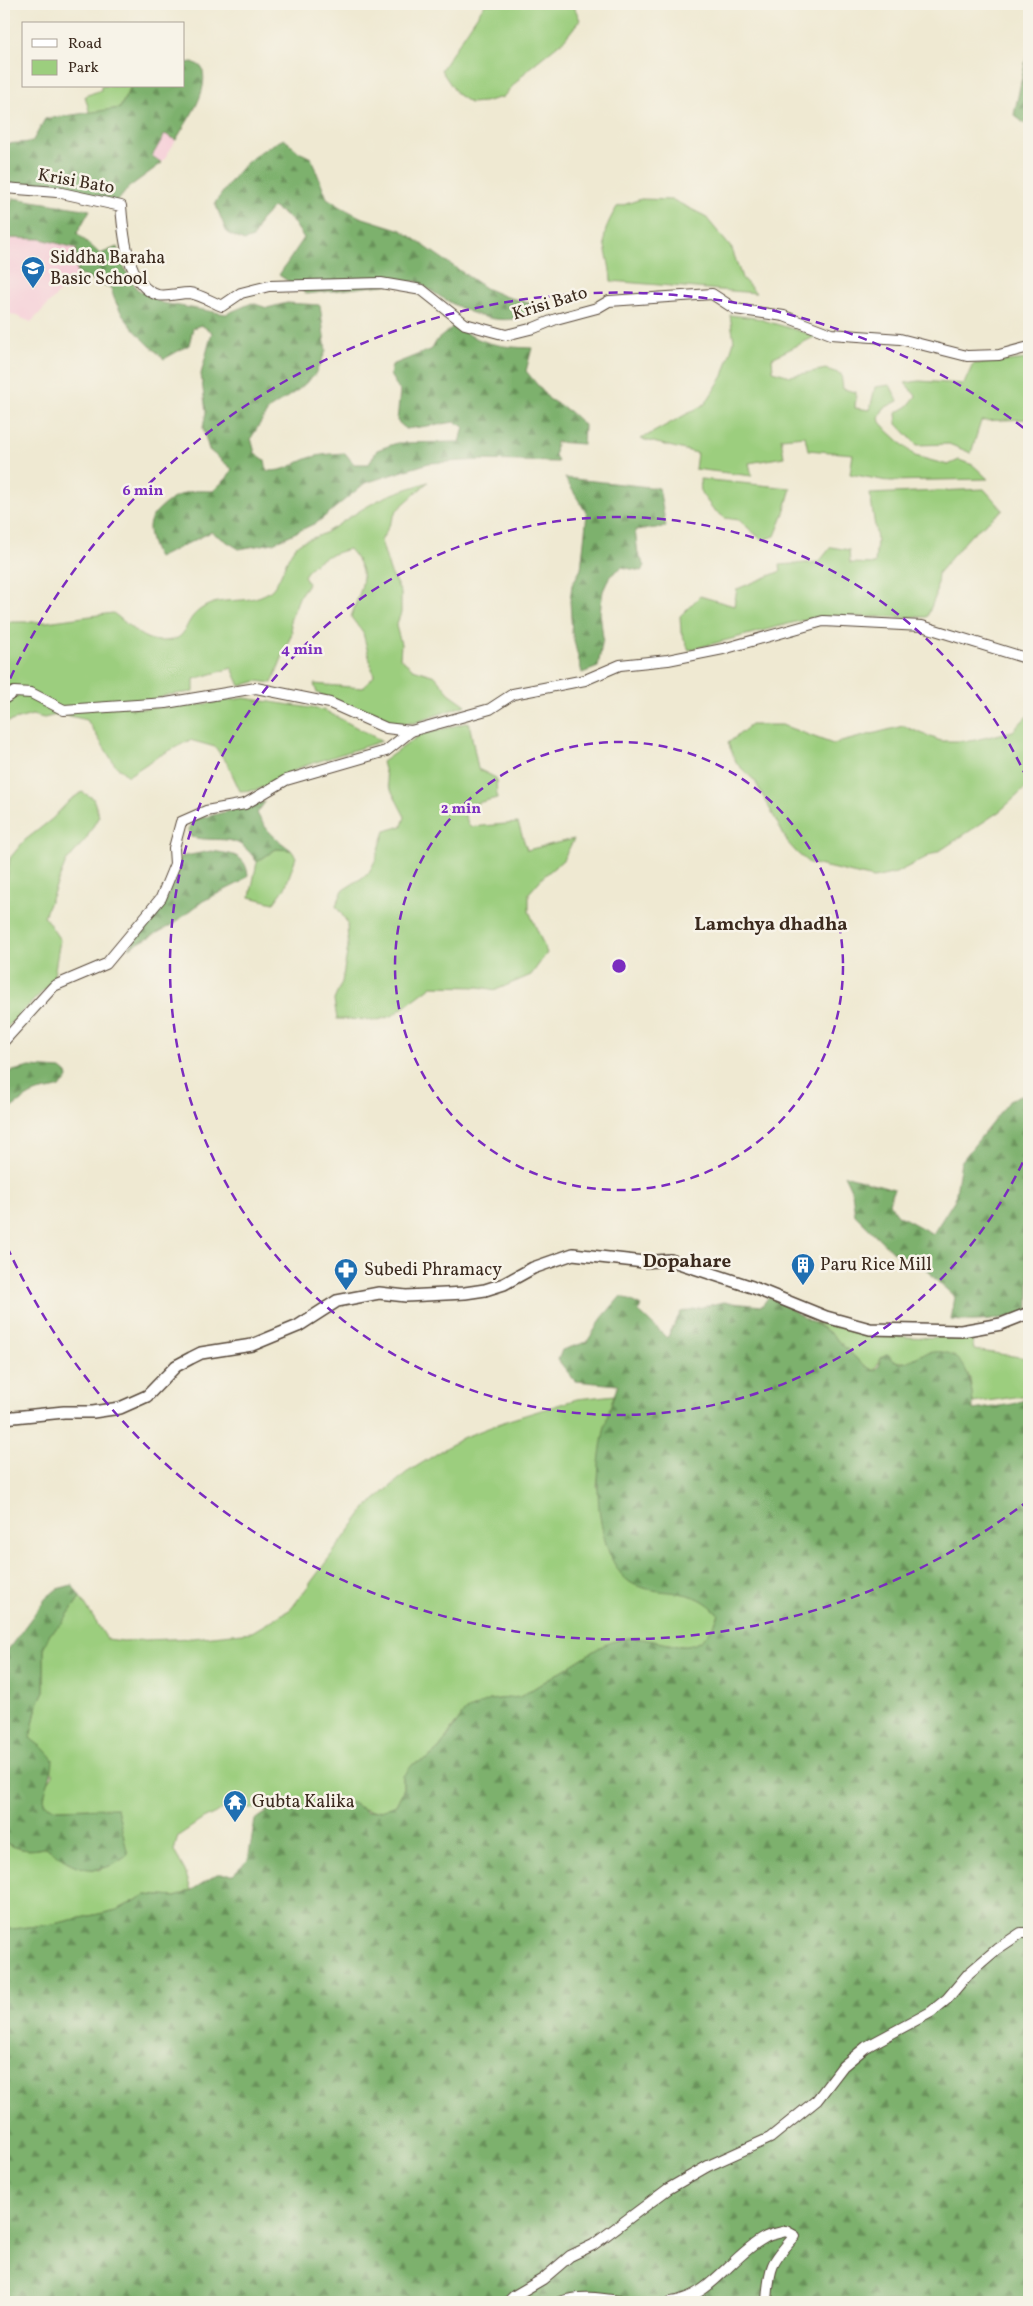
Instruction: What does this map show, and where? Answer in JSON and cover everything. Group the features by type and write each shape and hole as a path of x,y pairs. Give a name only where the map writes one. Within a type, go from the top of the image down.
{"street":[{"name":"Krisi Bato","path":"4,188 57,192 121,206 123,240 133,269 144,286 157,295 191,293 222,306 241,293 269,286 381,283 422,290 465,324 506,334 534,328 556,319 597,308 609,301 712,294 735,309 784,316 831,334 900,339 967,356 999,355 1029,347"},
{"path":"4,1041 54,986 106,964 161,898 175,864 174,848 181,822 206,811 245,804 286,780 386,750 411,731 490,709 513,694 585,680 620,666 668,660 724,649 823,621 922,626 1029,660"},
{"path":"4,700 14,692 31,693 64,710 166,703 256,688 330,703 386,728 411,731"},
{"path":"4,1418 64,1412 93,1412 120,1408 148,1396 176,1366 191,1358 202,1353 252,1345 298,1326 337,1301 379,1293 406,1296 465,1294 504,1284 533,1268 573,1254 644,1262 670,1260 752,1287 826,1317 870,1329 961,1331 1001,1324 1029,1313"},
{"path":"508,2302 514,2296 543,2279 558,2264 593,2245 668,2189 708,2166 770,2138 817,2100 843,2066 866,2047 931,2012 947,1998 968,1973 997,1949 1021,1933 1029,1933"},
{"path":"671,2302 680,2301 711,2283 764,2238 786,2231 795,2236 777,2256 770,2268 767,2302"},
{"path":"560,2302 600,2298 626,2302"}],"shaded area":[{"path":"165,133 176,140 162,163 152,157"},
{"name":"Siddha Baraha Basic School","path":"4,238 41,239 76,248 77,274 31,322 4,311"}],"green space":[{"path":"485,4 573,4 580,20 564,40 528,69 503,97 484,102 470,103 457,94 441,70"},
{"path":"1029,45 1029,125 1014,115"},
{"path":"193,62 202,67 203,86 197,105 176,140 165,134 152,156 162,163 129,187 117,202 57,188 4,183 4,144 32,142 45,119 120,108 130,88 185,88 185,63"},
{"path":"101,88 130,88 120,108 90,114 85,96 101,90"},
{"path":"284,139 299,152 311,158 327,198 360,217 401,230 485,288 504,296 546,308 513,319 487,318 449,302 416,281 307,294 279,275 304,238 291,219 273,207 260,221 253,238 244,241 227,233 215,203 244,165 271,145"},
{"path":"13,198 90,210 77,233 100,254 117,247 125,270 137,289 162,303 226,314 252,303 267,308 287,303 320,305 326,351 314,376 298,390 269,409 251,438 255,453 265,460 267,471 285,469 313,457 345,453 354,464 369,464 377,450 397,443 460,442 464,427 455,422 406,429 397,421 400,391 390,375 392,365 432,349 437,340 454,326 482,341 510,347 532,348 526,371 549,399 569,411 584,425 583,444 556,442 555,455 558,462 481,460 429,463 365,483 318,522 273,543 239,549 211,532 158,558 154,551 149,531 150,521 153,516 170,500 183,494 195,491 213,491 227,478 232,469 209,450 203,428 206,412 201,374 212,332 201,325 193,328 189,345 164,359 140,336 125,318 114,299 111,288 77,274 76,248 41,239 4,238 4,221"},
{"path":"641,199 673,200 705,216 732,249 742,278 756,293 611,281 604,237 606,229 617,207"},
{"path":"730,315 756,318 816,336 772,358 773,371 790,376 826,369 841,374 843,389 856,392 855,408 870,410 875,387 890,385 898,401 884,408 879,417 880,422 888,431 915,456 948,465 959,460 973,465 988,479 887,481 850,474 853,454 808,450 805,436 781,438 784,457 749,463 752,476 695,469 697,453 641,439 705,404 723,376 734,341"},
{"path":"1029,359 1027,419 981,421 971,453 949,444 917,445 897,424 896,413 908,406 916,396 905,383 919,381 964,384 973,364"},
{"path":"565,478 659,488 666,527 635,530 638,554 645,566 641,571 622,567 610,576 603,591 600,612 603,638 598,667 582,673 572,633 570,601 572,585 581,569 587,514"},
{"path":"700,479 791,488 775,536 762,540 739,520 725,518 713,509 701,493"},
{"path":"428,482 397,510 381,541 390,571 401,593 401,613 396,626 401,644 400,658 413,669 435,676 449,693 466,705 414,723 389,723 317,693 314,684 363,688 374,676 363,633 351,617 361,589 362,574 356,558 349,549 329,555 318,561 304,576 308,584 300,595 290,621 292,633 272,683 257,681 240,686 232,668 194,679 194,692 167,695 131,709 198,705 244,698 324,710 382,741 301,767 257,790 240,791 227,763 215,747 190,740 157,757 128,776 115,765 87,720 61,714 44,718 32,715 4,723 4,622 46,622 113,613 147,638 161,641 171,640 182,635 195,614 209,605 217,602 251,599 269,592 277,583 292,551 299,544 323,534 381,499"},
{"path":"984,489 1003,510 972,534 938,573 936,595 927,617 815,617 689,650 681,632 680,616 700,596 734,606 737,589 781,571 780,565 819,562 831,547 849,550 850,563 875,564 877,540 870,494"},
{"path":"1029,714 1029,785 1000,811 944,848 896,873 874,878 809,863 797,853 788,843 755,781 737,764 728,743 751,725 782,725 833,744 903,726 941,741 971,741 1013,731"},
{"path":"469,722 478,769 496,778 497,798 461,807 470,827 518,823 527,850 574,839 563,860 543,877 529,893 529,911 547,953 531,975 496,990 479,987 432,986 392,1016 378,1020 337,1019 334,1000 342,982 348,947 347,922 336,906 343,890 368,874 375,861 385,831 402,826 405,817 388,784 382,762 420,735"},
{"path":"82,792 93,798 99,816 86,839 66,862 44,916 60,940 53,981 4,1030 4,901 10,858 24,841 52,819 70,800"},
{"path":"265,802 257,813 260,819 271,834 291,850 276,849 257,862 249,852 235,842 191,837 188,830 193,820"},
{"path":"276,849 291,850 296,857 285,888 274,903 250,897 257,862"},
{"path":"211,851 236,856 244,862 248,875 241,882 203,901 172,925 129,948 166,900 180,857"},
{"path":"30,1067 61,1069 67,1074 68,1078 62,1086 31,1095 4,1112 4,1073"},
{"path":"1029,1094 1029,1311 1010,1317 990,1320 951,1320 955,1297 937,1281 920,1261 897,1256 855,1215 852,1192 844,1175 894,1189 889,1203 898,1215 933,1234 955,1199 961,1162 1011,1099"},
{"path":"621,1296 641,1306 638,1311 667,1338 681,1312 723,1302 762,1306 769,1296 830,1333 862,1364 874,1371 879,1366 881,1358 888,1354 893,1360 901,1363 927,1353 940,1352 950,1354 958,1359 968,1376 973,1399 973,1410 1013,1404 1029,1398 1029,2302 4,2302 4,1930 53,1924 117,1910 146,1895 176,1897 192,1890 217,1874 233,1874 248,1860 255,1820 277,1808 288,1806 315,1809 330,1806 338,1801 353,1803 367,1812 396,1805 403,1791 403,1776 413,1764 427,1759 439,1749 464,1712 490,1700 520,1697 600,1647 615,1641 630,1638 645,1639 671,1645 692,1645 701,1640 710,1631 719,1615 709,1605 689,1595 647,1589 635,1585 626,1579 612,1560 602,1530 598,1488 601,1445 605,1424 618,1385 575,1381 558,1360 562,1350 587,1342 602,1318"},
{"path":"814,1322 892,1336 932,1337 971,1333 974,1350 1026,1358 1029,1395 973,1403 970,1379 967,1372 922,1354 906,1362 881,1358 874,1371 862,1364 830,1333"},
{"path":"615,1395 603,1440 597,1487 648,1589 678,1592 696,1597 704,1601 719,1614 713,1629 703,1640 689,1647 629,1638 600,1647 520,1697 490,1700 455,1724 439,1749 427,1759 413,1765 403,1776 403,1791 396,1805 379,1811 370,1811 353,1803 311,1810 281,1807 267,1811 232,1805 203,1819 178,1836 174,1851 185,1871 191,1890 176,1897 146,1895 117,1910 53,1924 4,1930 4,1842 24,1849 46,1847 72,1863 86,1868 102,1870 89,1808 57,1809 44,1803 45,1787 53,1775 43,1748 30,1739 37,1706 44,1691 44,1647 50,1634 62,1623 80,1597 107,1639 123,1641 193,1638 252,1632 291,1609 367,1507 406,1473 462,1438 509,1420 577,1399"},
{"path":"72,1585 80,1597 62,1623 50,1634 44,1647 44,1691 37,1706 30,1738 53,1759 44,1803 57,1809 117,1808 128,1855 117,1863 96,1869 76,1866 46,1847 24,1849 4,1842 4,1655 46,1598 57,1589"}],"place":[{"name":"Siddha Baraha Basic School","path":"33,289"},
{"name":"Paru Rice Mill","path":"803,1286"},
{"name":"Subedi Phramacy","path":"346,1291"},
{"name":"Gubta Kalika","path":"235,1823"}],"district":[{"name":"Lamchya dhadha","path":"771,925"},
{"name":"Dopahare","path":"687,1262"}]}
